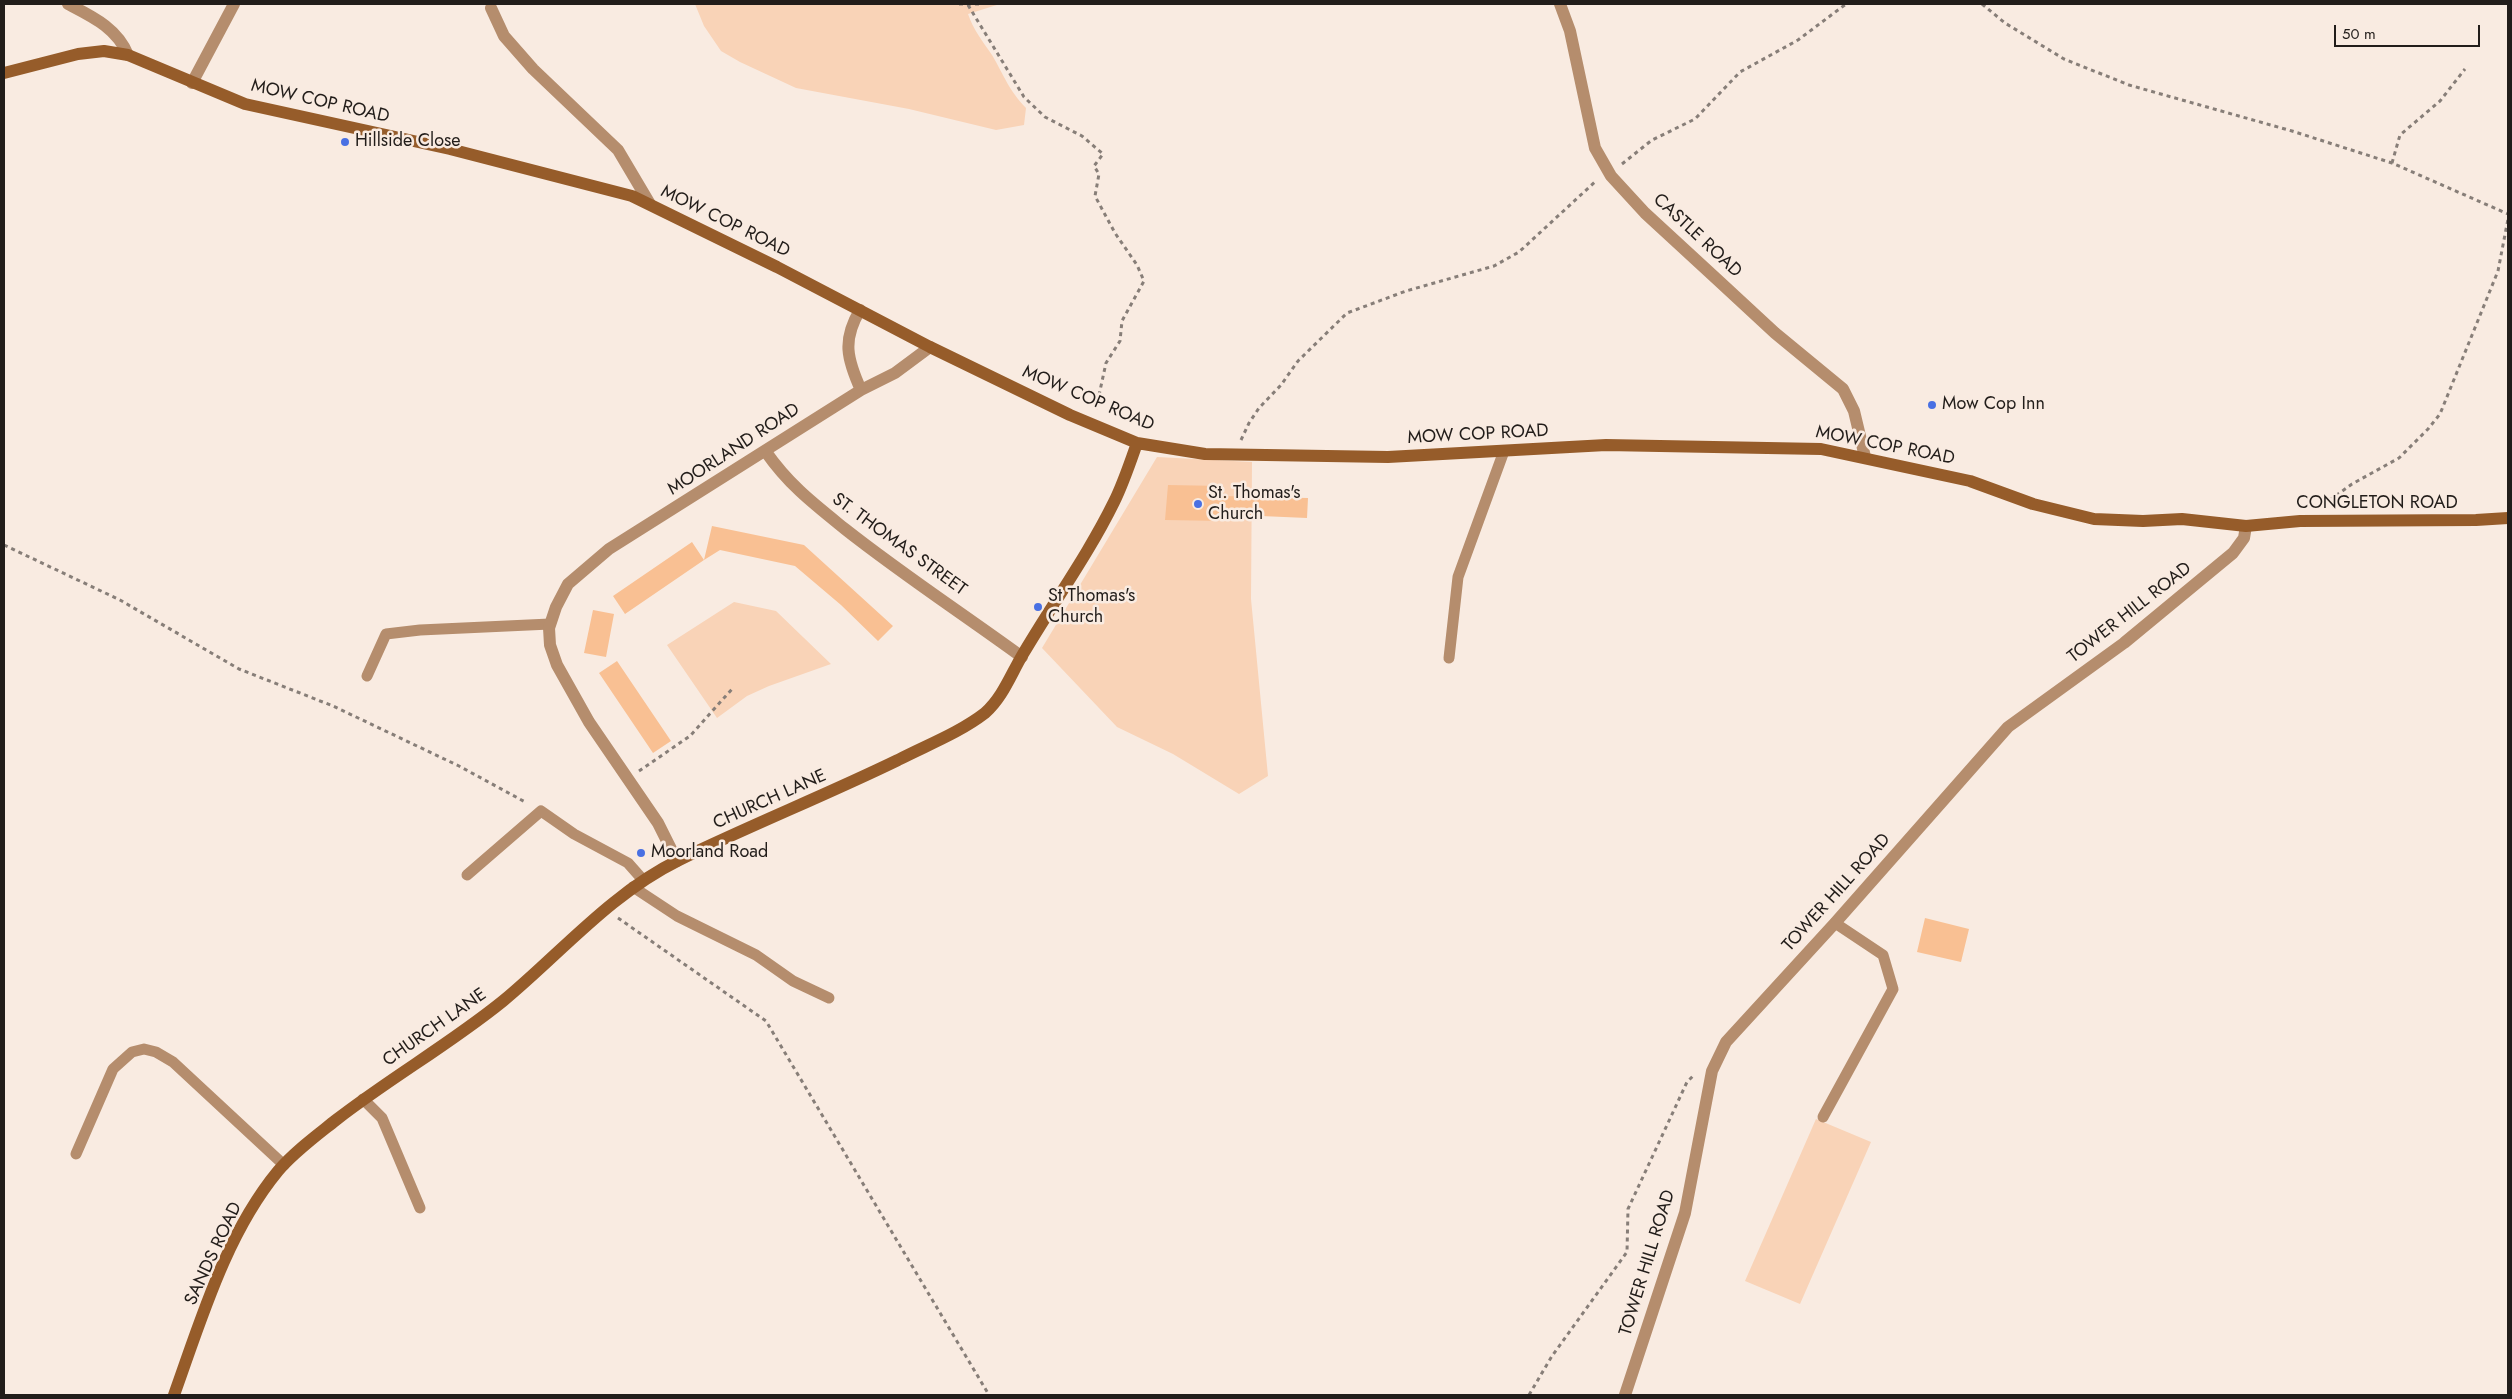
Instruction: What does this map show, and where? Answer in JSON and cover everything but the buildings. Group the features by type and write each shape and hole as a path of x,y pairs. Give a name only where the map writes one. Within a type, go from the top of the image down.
{"street":[{"path":"68,4 103,22 123,43 128,55"},
{"path":"192,83 234,4"},
{"name":"CASTLE ROAD","path":"1560,4 1570,31 1596,148 1609,172 1645,213 1775,333 1843,389 1854,411 1865,457"},
{"path":"491,8 504,36 527,62 618,150 650,204"},
{"name":"MOW COP ROAD","path":"4,73 104,50 128,55 245,104 459,151 606,189 650,204 930,347 1092,424 1137,443 1205,454 1388,457 1606,445 1821,449 1970,481 2033,504 2094,519 2143,521 2182,519 2246,526"},
{"path":"860,310 851,326 848,340 849,359 861,390"},
{"name":"MOORLAND ROAD","path":"677,861 658,823 590,722 557,665 550,645 550,624 556,607 568,584 609,549 766,452 861,390 895,374 930,347"},
{"name":"CHURCH LANE","path":"308,1141 363,1099 470,1028 514,992 605,909 638,883 677,861 831,792 964,727 987,711 1004,691 1022,656 1078,567 1115,501 1137,443"},
{"name":"ST. THOMAS STREET","path":"766,452 782,476 806,498 883,559 1022,656"},
{"name":"CONGLETON ROAD","path":"2246,526 2300,521 2476,520 2508,518"},
{"name":"TOWER HILL ROAD","path":"1625,1395 1685,1213 1712,1071 1726,1042 1835,923 2008,727 2124,643 2233,553 2244,538 2246,526"},
{"name":"SANDS ROAD","path":"174,1395 221,1272 246,1217 284,1165 308,1141"}],"lane":[{"path":"1449,658 1458,577 1504,451"},
{"path":"366,676 386,634 550,624"},
{"path":"467,875 541,811 574,834 628,863 638,883 677,916 756,955 792,981 829,998"},
{"path":"1823,1117 1893,989 1883,955 1835,923"},
{"path":"76,1154 113,1069 132,1052 144,1049 156,1052 173,1062 284,1165"},
{"path":"363,1099 382,1118 420,1208"}],"path":[{"path":"959,4 979,4"},
{"path":"1236,455 1249,423 1259,408 1281,385 1298,362 1347,313 1406,290 1494,266 1519,252 1609,172 1652,140 1696,118 1740,72 1798,40 1846,4"},
{"path":"1982,4 2004,23 2064,60 2129,86 2292,131 2392,163 2508,214"},
{"path":"968,5 1024,97 1045,117 1082,136 1103,154 1094,166 1099,174 1095,196 1115,233 1137,265 1144,281 1122,321 1120,341 1106,363 1092,424"},
{"path":"2392,163 2400,135 2440,101 2465,69"},
{"path":"2300,521 2352,484 2399,458 2428,430 2440,414 2498,271 2508,219"},
{"path":"4,544 120,600 239,669 333,706 459,766 541,811"},
{"path":"628,778 690,736 732,689"},
{"path":"605,909 766,1021 989,1395"},
{"path":"1529,1395 1552,1356 1627,1252 1628,1209 1687,1082 1697,1072 1712,1071"}],"shaded area":[{"path":"695,4 1000,4 968,14 975,30 1011,89 1026,108 1024,125 996,130 909,109 796,88 721,51 704,26"},
{"path":"1157,457 1252,462 1251,599 1268,776 1239,794 1173,754 1117,727 1042,648"},
{"path":"734,602 776,611 831,664 769,686 747,696 717,718 667,645"},
{"path":"1816,1119 1871,1142 1800,1304 1745,1281"}],"place":[{"name":"Hillside Close","path":"345,142"},
{"name":"Mow Cop Inn","path":"1932,405"},
{"name":"St. Thomas's Church","path":"1198,504"},
{"name":"St Thomas's Church","path":"1038,607"},
{"name":"Moorland Road","path":"641,853"}]}
